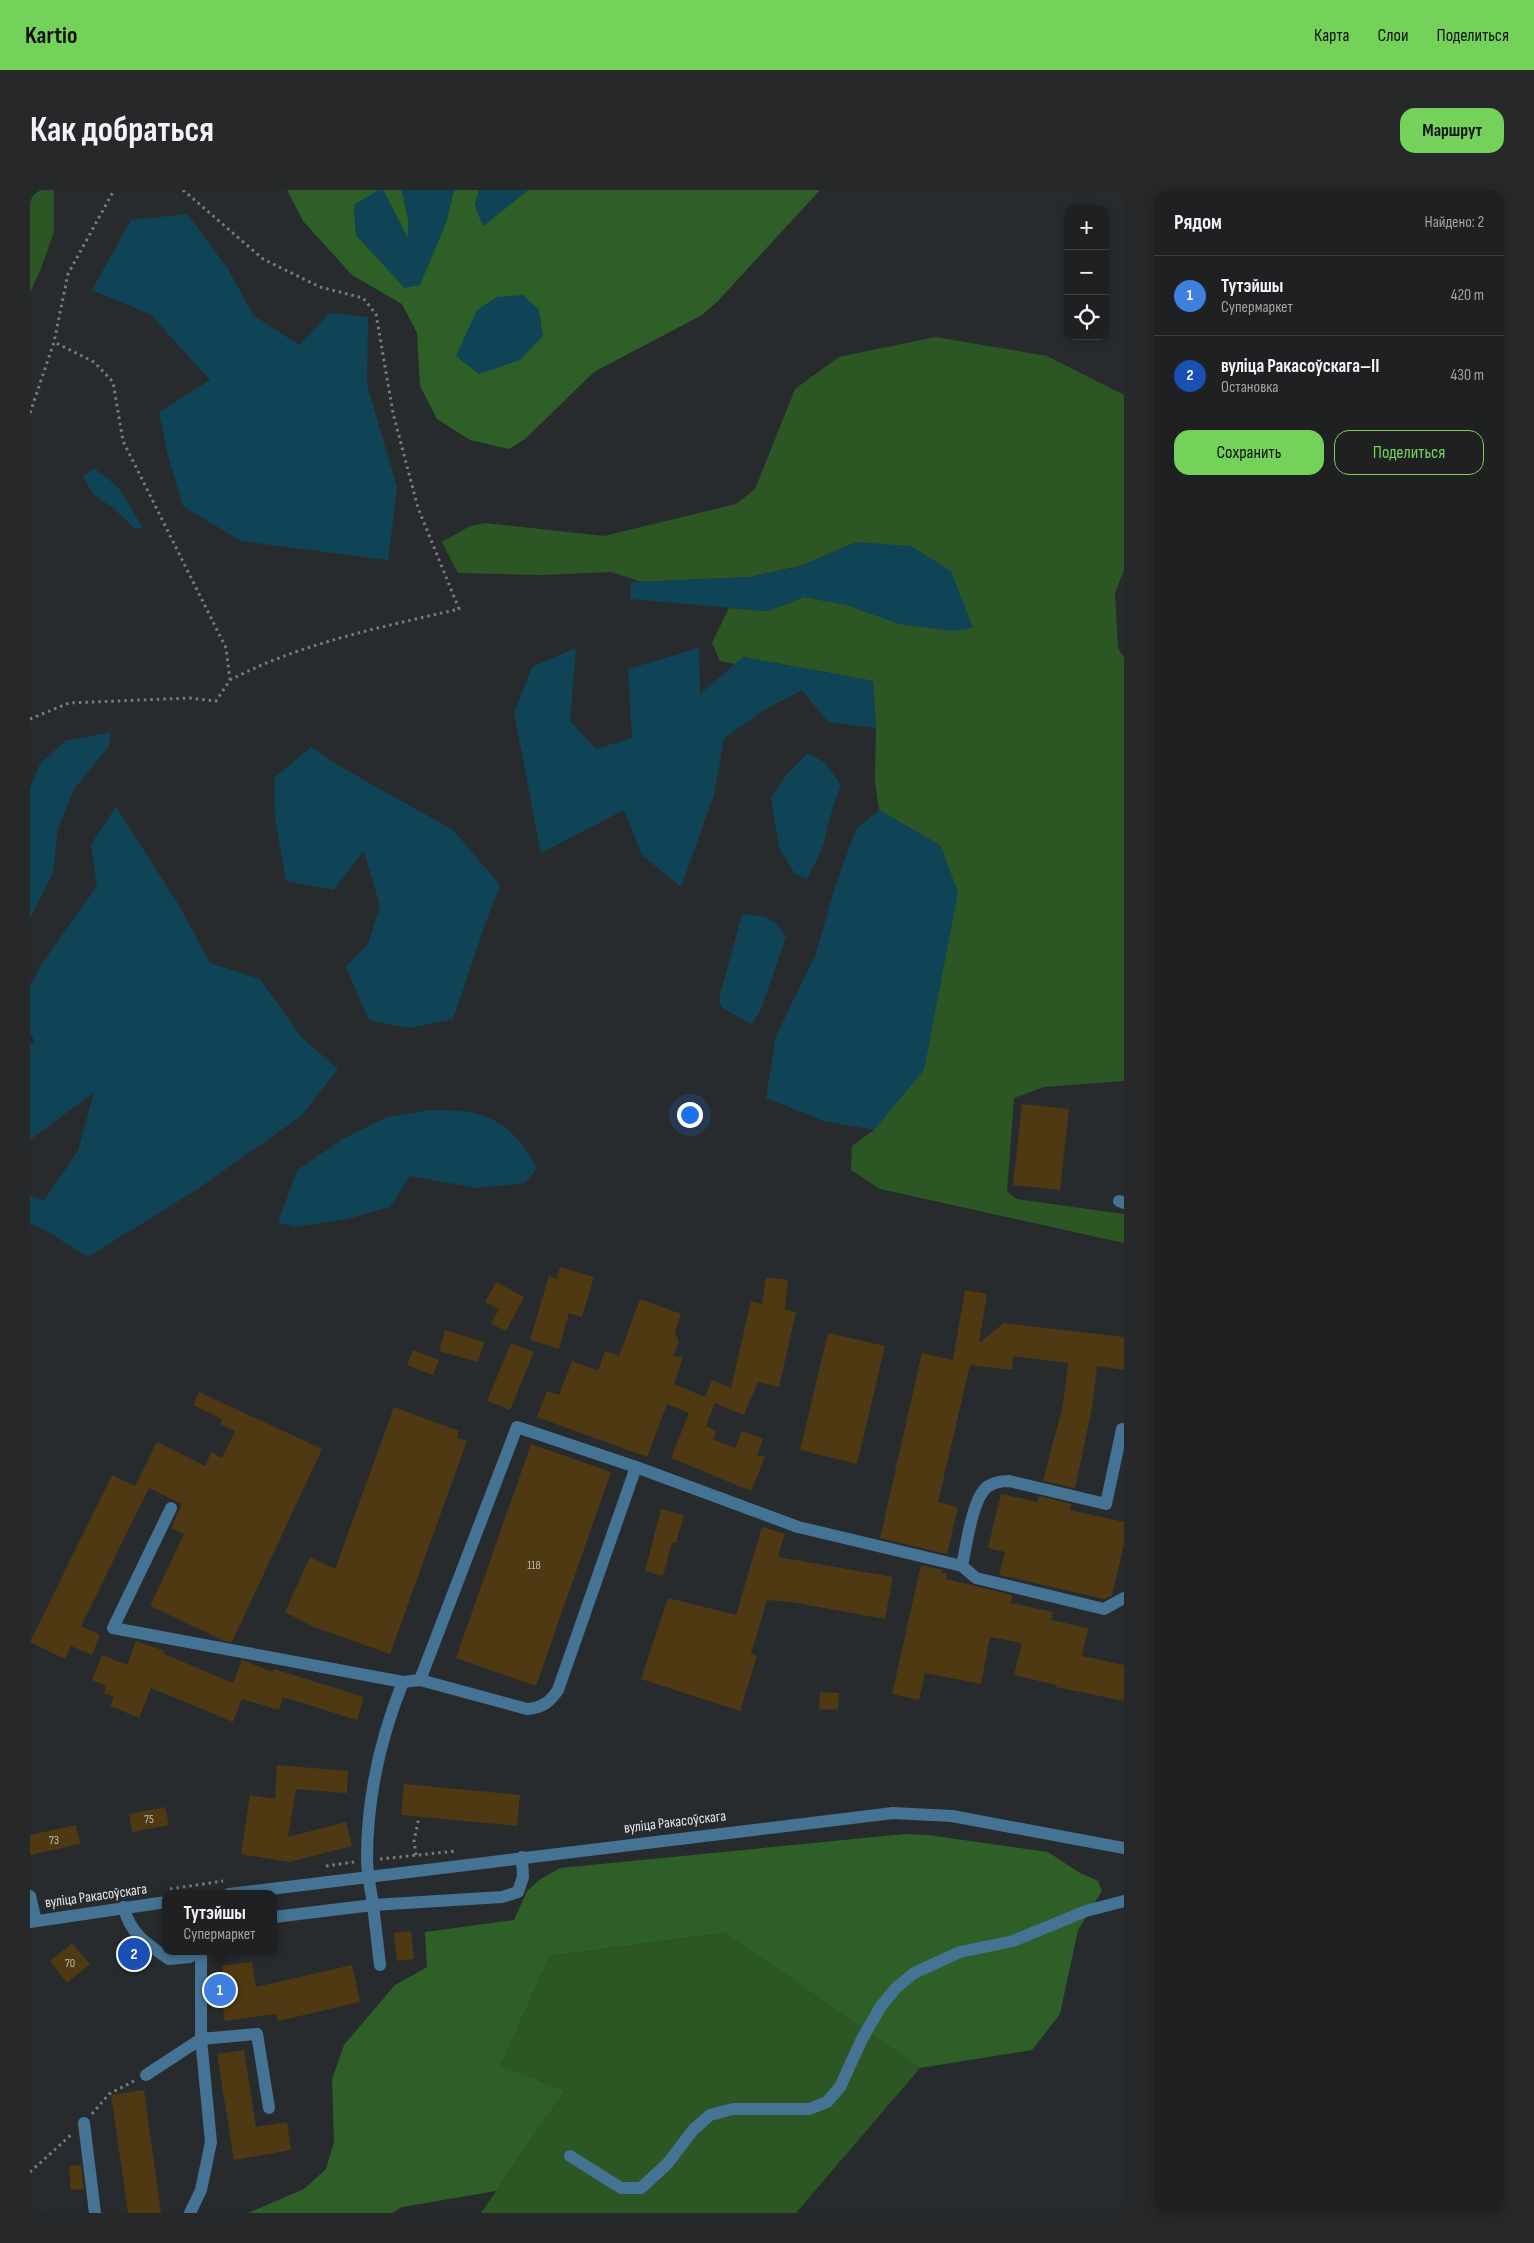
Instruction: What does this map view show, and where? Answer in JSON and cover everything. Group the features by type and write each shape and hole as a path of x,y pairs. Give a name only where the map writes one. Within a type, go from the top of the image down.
{"street":[{"path":"420,1680 517,1427 636,1467 798,1527 962,1566 976,1578 1104,1609 1124,1598"},
{"path":"962,1566 978,1500 987,1487 998,1481 1009,1481 1106,1504 1122,1429"},
{"path":"171,1508 113,1628 403,1682 420,1680 527,1709 542,1706 558,1690 636,1467"},
{"path":"380,1965 367,1861 370,1818 376,1767 387,1723 403,1682"},
{"name":"вуліца Ракасоўскага","path":"260,1890 893,1813 952,1816 1124,1848"},
{"path":"277,1917 373,1905 502,1897 518,1892 523,1877 522,1857"},
{"path":"30,1896 33,1921"},
{"path":"570,2156 621,2188 641,2188 668,2163 692,2130 710,2115 733,2109 809,2110 827,2102 840,2087 862,2039 881,2006 896,1988 914,1973 960,1952 1013,1941 1086,1912 1124,1901"},
{"name":"вуліца Ракасоўскага","path":"33,1921 162,1902"},
{"path":"124,1907 126,1919 134,1932 162,1954"},
{"path":"164,1955 169,1959 190,1957 192,1955"},
{"path":"190,2213 202,2190 212,2142 201,2039 201,1955"},
{"path":"146,2076 201,2039 257,2034 269,2108"},
{"path":"84,2123 95,2213"}],"path":[{"path":"30,413 54,342 68,274 114,190"},
{"path":"30,718 69,704 190,698 216,701 230,680 261,664 356,634 459,609 418,508 393,413 376,314 363,298 320,287 263,259 183,190"},
{"path":"54,342 94,362 113,382 122,441 226,648 230,680"},
{"path":"416,1855 414,1841 419,1817"}],"green space":[{"path":"30,190 54,190 54,232 30,292"},
{"path":"287,190 379,190 354,205 356,235 405,288 446,223 454,190 479,190 475,205 483,226 528,190 820,190 717,302 702,315 594,372 525,439 509,449 470,440 437,419 420,386 417,333 402,304 352,275 303,221"},
{"path":"383,190 402,190 408,219 408,239"},
{"path":"935,337 1047,356 1124,395 1124,570 1115,593 1118,648 1124,658 1124,1081 1044,1087 1014,1098 1007,1191 1016,1199 1124,1214 1124,1243 880,1189 851,1170 852,1146 874,1130 941,846 879,810 875,782 876,728 873,681 743,657 735,664 720,661 712,643 729,608 768,611 804,597 847,605 900,624 954,631 857,542 800,566 750,577 642,582 611,572 543,575 458,573 442,542 470,526 485,523 604,536 736,504 755,489 795,389 839,357"},
{"path":"905,1834 928,1835 1048,1852 1080,1873 1098,1881 1102,1891 1078,1930 1060,2014 1032,2050 920,2068 725,1933 550,1956 501,2065 565,2091 496,2191 402,2207 392,2213 248,2213 304,2189 326,2169 334,2142 332,2079 344,2045 395,1985 427,1967 425,1932 514,1920 527,1891 539,1880 560,1868"},
{"path":"725,1933 920,2068 796,2213 481,2213 565,2091 501,2065 550,1956"}],"water":[{"path":"379,190 383,190 408,238 408,219 402,190 454,190 446,223 420,285 405,288 356,235 354,205"},
{"path":"479,190 528,190 483,226 475,205"},
{"path":"187,214 228,269 253,315 299,345 330,313 368,317 367,385 397,487 388,560 241,541 183,506 168,456 159,412 210,380 150,314 92,290 131,220"},
{"path":"523,295 539,310 543,336 520,360 479,374 456,356 477,310 497,297"},
{"path":"94,468 118,487 143,528 134,528 113,508 93,494 83,476"},
{"path":"857,542 911,546 951,571 973,628 954,631 900,624 847,605 804,597 768,611 630,599 631,582 750,577 800,566"},
{"path":"576,648 570,721 596,749 632,738 628,669 699,648 700,694 743,657 873,681 876,728 828,722 802,690 764,710 724,738 714,795 681,887 642,855 624,810 541,853 514,713 532,667"},
{"path":"111,732 109,746 74,789 58,829 53,873 30,918 30,788 40,764 65,741"},
{"path":"311,747 341,767 453,830 500,885 453,1019 409,1028 369,1020 346,967 368,944 380,906 364,851 333,890 286,881 275,817 274,778"},
{"path":"808,753 825,763 841,785 832,810 822,849 807,879 795,874 779,848 771,798 787,774"},
{"path":"116,807 177,902 210,963 260,979 302,1038 338,1069 301,1116 199,1188 88,1257 43,1229 30,1224 30,1196 44,1200 78,1151 94,1092 30,1140 30,1045 35,1042 30,1033 30,986 41,965 97,886 91,844"},
{"path":"879,810 941,846 958,893 924,1070 874,1130 824,1121 766,1098 776,1036 815,956 836,884 856,829"},
{"path":"742,914 768,918 782,930 786,937 760,1012 752,1024 722,1008 719,999"},
{"path":"431,1110 469,1112 495,1121 512,1133 537,1168 525,1183 477,1188 410,1176 390,1207 347,1219 296,1227 278,1223 297,1170 343,1139 387,1117"}],"building":[{"path":"1022,1104 1069,1109 1060,1190 1013,1185"},
{"path":"560,1267 594,1277 582,1317 569,1313 559,1349 530,1340 549,1276 557,1279"},
{"path":"766,1277 788,1280 785,1309 796,1312 779,1387 758,1382 744,1415 715,1403 706,1426 716,1431 713,1439 735,1448 742,1431 763,1439 757,1455 765,1457 751,1491 671,1458 689,1413 667,1404 647,1457 537,1417 547,1391 559,1395 572,1361 598,1371 605,1351 619,1356 640,1299 681,1314 675,1332 679,1342 673,1356 683,1357 674,1384 705,1397 712,1380 731,1388 751,1301 762,1304"},
{"path":"496,1282 524,1297 506,1331 491,1324 499,1309 485,1302"},
{"path":"965,1290 987,1294 979,1343 1004,1323 1124,1337 1124,1370 1097,1366 1092,1408 1075,1488 1043,1481 1063,1405 1068,1363 1013,1356 1012,1370 970,1365 938,1502 958,1507 947,1554 880,1538 922,1353 953,1360"},
{"path":"445,1330 484,1342 478,1362 439,1351"},
{"path":"828,1333 885,1346 857,1464 800,1450"},
{"path":"511,1343 534,1352 510,1410 487,1401"},
{"path":"413,1350 439,1360 433,1375 407,1365"},
{"path":"199,1392 322,1449 232,1642 225,1641 150,1606 184,1534 171,1528 182,1504 149,1488 81,1626 100,1635 92,1655 71,1646 65,1659 30,1642 112,1475 135,1486 157,1442 205,1466 211,1452 222,1458 235,1431 220,1424 222,1419 193,1405"},
{"path":"394,1407 459,1431 457,1438 467,1441 390,1654 314,1627 285,1612 310,1557 335,1569"},
{"path":"531,1444 611,1472 536,1686 456,1658"},
{"path":"1001,1494 1037,1502 1039,1496 1071,1504 1070,1510 1124,1522 1124,1544 1112,1595 1105,1599 999,1575 1005,1552 988,1548"},
{"path":"661,1509 684,1515 676,1543 672,1542 663,1576 645,1571"},
{"path":"762,1527 785,1534 778,1557 893,1577 885,1619 791,1602 767,1600 751,1654 757,1656 740,1711 641,1679 668,1598 736,1615"},
{"path":"921,1565 943,1570 942,1573 947,1574 946,1579 1012,1595 1011,1603 1053,1612 1051,1620 1088,1628 1082,1656 1124,1665 1124,1701 1056,1687 1056,1685 1014,1675 1022,1643 990,1637 981,1684 925,1673 919,1700 892,1694"},
{"path":"136,1641 165,1651 164,1654 233,1683 242,1660 273,1672 274,1669 364,1697 357,1720 283,1697 279,1710 242,1699 233,1722 151,1688 139,1718 110,1706 114,1697 104,1693 106,1686 92,1680 102,1655 127,1665"},
{"path":"820,1692 839,1693 838,1710 819,1709"},
{"path":"277,1765 348,1771 347,1793 296,1789 288,1837 346,1822 352,1846 289,1862 241,1854 250,1795 275,1799"},
{"path":"404,1784 520,1795 517,1826 401,1815"},
{"path":"165,1807 169,1825 132,1832 129,1814"},
{"path":"76,1825 80,1844 30,1855 30,1835"},
{"path":"411,1931 414,1959 397,1961 394,1933"},
{"path":"72,1943 90,1964 67,1983 50,1961"},
{"path":"252,1962 256,1987 352,1965 360,2002 278,2021 276,2014 225,2021 223,2007 212,2008 209,1975 223,1973 222,1966"},
{"path":"244,2050 256,2127 287,2122 291,2150 234,2160 217,2054"},
{"path":"144,2090 161,2213 128,2213 111,2095"},
{"path":"81,2165 84,2189 71,2190 69,2166"}],"place":[{"name":"вуліца Ракасоўскага–II","path":"134,1954"},
{"name":"Тутэйшы","path":"220,1990"}]}
